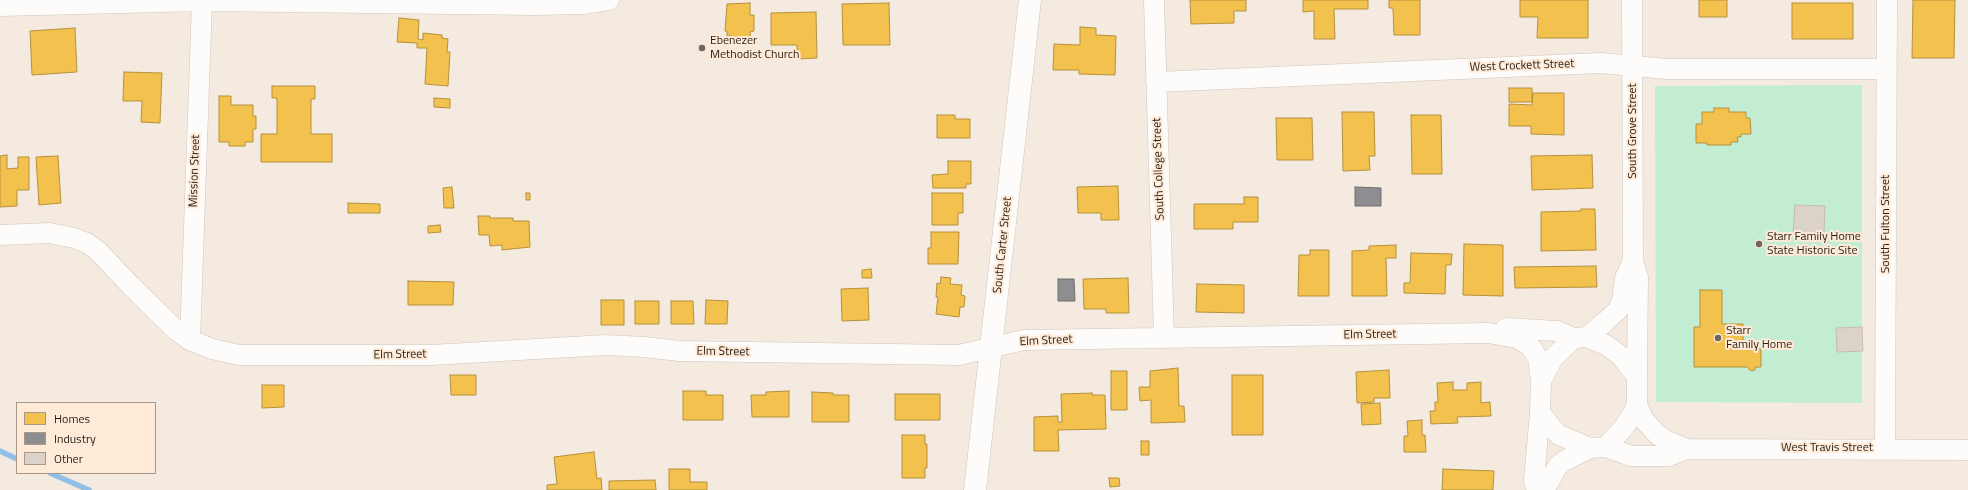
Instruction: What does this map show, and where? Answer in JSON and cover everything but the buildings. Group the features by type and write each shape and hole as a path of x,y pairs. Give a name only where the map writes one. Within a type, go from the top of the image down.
{"street":[{"path":"0,6 202,1 535,5 583,4 609,0"},
{"name":"South Carter Street","path":"975,490 1030,0"},
{"name":"South College Street","path":"1154,0 1164,338"},
{"name":"South Grove Street","path":"1632,0 1633,261 1638,277 1637,377"},
{"name":"South Fulton Street","path":"1885,448 1887,0"},
{"name":"Mission Street","path":"190,340 202,1"},
{"name":"West Crockett Street","path":"1156,82 1601,63 1667,69 1887,69"},
{"name":"Elm Street","path":"0,235 50,233 69,236 87,243 98,252 177,331 190,340 226,353 258,356 431,354 606,345 644,347 679,352 959,355 1024,340 1488,333 1511,336 1524,341 1530,346 1538,358 1541,381"},
{"name":"South Grove Street","path":"1580,338 1606,322 1618,310 1622,300 1624,278 1633,261"},
{"name":"Elm Street","path":"1488,333 1505,328 1557,331 1580,338"},
{"path":"1537,490 1534,481 1541,381 1553,358 1580,338 1614,351 1637,377 1637,404 1625,426 1598,447 1558,466 1544,490"},
{"name":"West Travis Street","path":"1637,404 1643,419 1657,434 1665,440 1687,449"},
{"path":"1540,412 1546,421 1559,434 1598,447"},
{"name":"West Travis Street","path":"1598,447 1631,456 1669,456 1687,449 1885,448 1968,450"}],"green space":[{"name":"Starr Family Home State Historic Site","path":"1862,85 1862,403 1656,402 1655,86"}],"waterway":[{"path":"0,451 16,459"},
{"path":"52,474 89,490"}],"place":[{"name":"Ebenezer Methodist Church","path":"702,48"},
{"name":"Starr Family Home State Historic Site","path":"1759,244"},
{"name":"Starr Family Home","path":"1718,338"}]}
